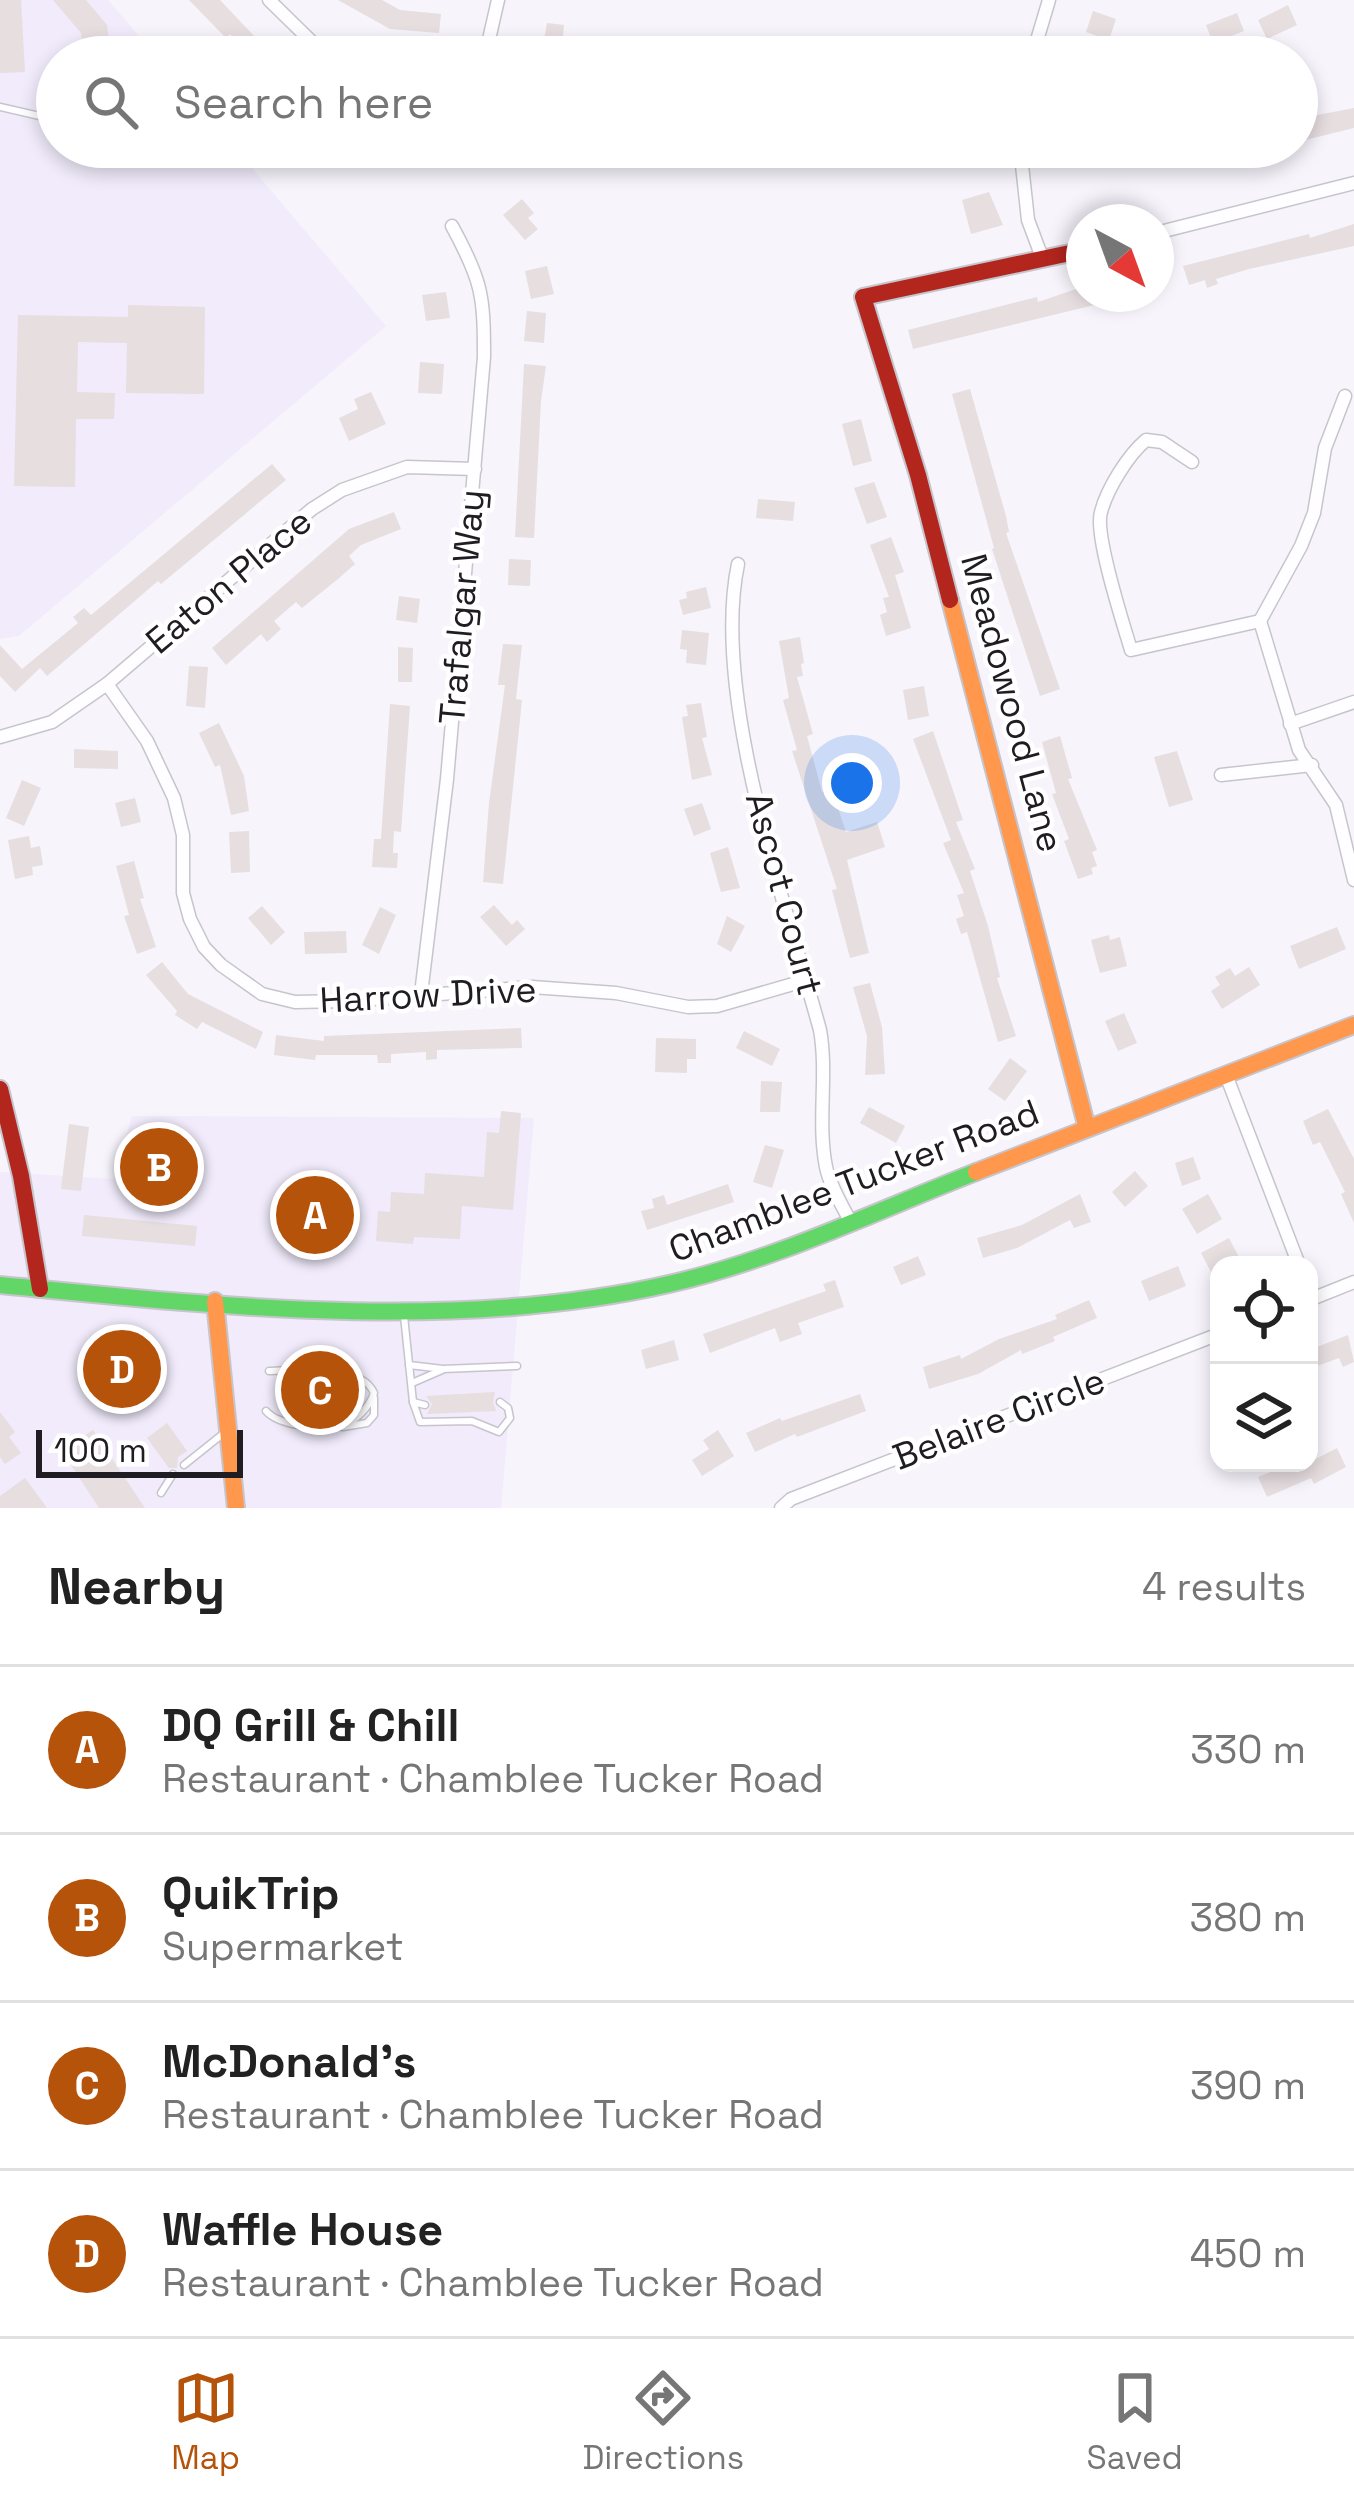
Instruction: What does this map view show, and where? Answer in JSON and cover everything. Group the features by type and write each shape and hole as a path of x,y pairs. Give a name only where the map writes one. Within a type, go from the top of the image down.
{"street":[{"path":"269,0 306,36"},
{"path":"490,36 498,0"},
{"path":"1039,36 1049,0"},
{"path":"1022,168 1028,220 1042,260 1066,254"},
{"path":"1174,228 1354,182"},
{"name":"Trafalgar Way","path":"421,994 447,779 484,357 484,296 478,274 452,226"},
{"name":"Meadowood Lane","path":"1042,260 862,297 918,475 1088,1128"},
{"path":"1345,395 1325,448 1314,513 1260,621 1299,750 1336,805 1354,880"},
{"path":"1192,462 1162,442 1146,440 1131,455 1099,515 1131,650 1260,621"},
{"name":"Eaton Place","path":"0,737 52,722 107,684 312,509 342,490 407,467 475,469"},
{"name":"Ascot Court","path":"738,564 733,631 743,727 826,1061 826,1166 850,1221"},
{"name":"Harrow Drive","path":"107,684 147,741 174,798 183,835 183,893 190,919 204,947 221,965 262,994 296,1002 532,987 717,1006 807,980"},
{"path":"1290,724 1354,702"},
{"path":"1221,775 1312,765"},
{"name":"Chamblee Tucker Road","path":"0,1285 403,1312 499,1310 638,1293 701,1277 1354,1025"},
{"path":"1226,1075 1296,1256"},
{"path":"0,1089 22,1176 40,1289"},
{"path":"1318,1293 1354,1282"},
{"path":"215,1301 236,1508"},
{"name":"Belaire Circle","path":"781,1508 791,1499 1210,1337"}],"lane":[{"path":"0,107 36,115"},
{"path":"403,1312 413,1402 420,1421 482,1423 499,1432 510,1418 508,1408 500,1402"},
{"path":"409,1365 443,1369 517,1366"},
{"path":"412,1382 443,1369"},
{"path":"266,1411 273,1419 286,1422 340,1426 367,1408 374,1395 373,1387 354,1375 269,1371"},
{"path":"413,1402 425,1405"},
{"path":"184,1466 227,1431"},
{"path":"161,1493 173,1474"}],"shaded area":[{"path":"0,0 108,0 139,36 36,36 36,168 252,168 386,326 19,636 0,639"},
{"path":"132,1116 534,1118 501,1508 0,1508 0,1172 114,1179"}],"building":[{"path":"0,0 21,0 25,72 0,73"},
{"path":"53,0 86,0 107,25 108,36 81,33"},
{"path":"189,0 220,0 254,36 224,36"},
{"path":"338,0 382,0 400,10 441,14 439,33 390,29"},
{"path":"1288,5 1297,25 1266,36 1258,20"},
{"path":"1093,11 1116,19 1110,36 1086,32"},
{"path":"1237,13 1244,31 1210,36 1206,25"},
{"path":"547,23 564,25 563,36 545,36"},
{"path":"1354,108 1354,128 1318,137 1318,115"},
{"path":"989,192 1003,225 971,234 962,200"},
{"path":"522,199 534,213 528,218 538,229 525,240 503,215"},
{"path":"1354,224 1354,246 1249,269 1216,279 1218,284 1207,288 1205,280 1189,285 1183,266 1309,234 1310,238"},
{"path":"547,266 554,294 531,299 525,271"},
{"path":"446,292 450,318 426,321 422,295"},
{"path":"1066,292 1066,312 913,349 908,330 1037,297 1038,302"},
{"path":"128,305 205,307 204,394 126,393 127,343 78,342 77,392 115,393 114,419 76,419 75,487 14,486 18,315 128,317"},
{"path":"527,311 546,313 544,343 524,341"},
{"path":"420,362 444,364 442,394 418,393"},
{"path":"524,364 546,366 534,538 515,537"},
{"path":"970,389 1006,516 1006,533 1060,689 1040,696 992,549 952,394"},
{"path":"371,392 386,424 349,441 339,418 358,409 354,399"},
{"path":"861,419 872,461 853,466 842,424"},
{"path":"272,464 286,480 47,676 40,668 15,692 0,676 0,645 22,669 78,623 73,617 84,608 91,615"},
{"path":"874,482 887,517 867,524 854,488"},
{"path":"758,499 795,502 793,521 756,518"},
{"path":"394,512 401,529 361,545 349,556 355,564 302,608 296,602 274,621 281,629 267,642 261,634 226,665 212,648 349,529"},
{"path":"891,537 904,572 895,575 911,628 886,636 880,615 887,612 883,598 889,597 870,545"},
{"path":"509,559 531,560 530,586 508,585"},
{"path":"706,587 711,608 683,615 679,600 687,598 686,592"},
{"path":"399,596 420,599 417,623 396,620"},
{"path":"682,630 709,633 706,665 686,663 687,650 680,649"},
{"path":"800,637 804,663 803,676 797,677 822,792 839,786 843,800 836,802 846,832 877,822 885,847 847,860 869,953 850,958 832,890 837,889 792,751 797,750 783,700 789,698 779,641"},
{"path":"503,644 522,645 516,699 522,700 503,884 483,882 505,685 498,685"},
{"path":"398,647 413,648 412,682 398,682"},
{"path":"189,666 208,667 205,708 186,706"},
{"path":"924,686 929,716 908,720 903,690"},
{"path":"701,703 707,737 702,738 712,775 692,780 682,717 688,716 686,705"},
{"path":"390,704 410,706 401,832 394,831 397,868 372,867 374,839 381,839"},
{"path":"219,723 244,776 249,811 231,815 220,765 215,767 199,733"},
{"path":"933,731 963,820 956,822 975,869 970,871 1016,1036 998,1042 967,932 961,934 956,919 964,916 957,895 964,893 943,843 951,840 913,739"},
{"path":"1060,736 1072,778 1068,779 1097,850 1092,852 1097,866 1091,868 1093,874 1078,879 1064,841 1069,839 1052,794 1056,793 1042,742"},
{"path":"74,749 118,751 118,769 74,768"},
{"path":"1177,751 1193,800 1169,807 1154,757"},
{"path":"22,780 41,788 24,826 6,818"},
{"path":"135,798 141,822 121,827 115,803"},
{"path":"702,803 711,829 694,836 684,809"},
{"path":"249,831 250,872 231,873 229,832"},
{"path":"29,836 31,848 40,846 43,865 32,867 33,875 15,879 8,840"},
{"path":"728,847 740,888 721,892 710,853"},
{"path":"134,861 144,898 140,899 156,947 137,954 124,916 129,915 116,866"},
{"path":"494,905 512,925 517,920 525,929 506,946 480,917"},
{"path":"262,906 285,932 271,945 248,918"},
{"path":"380,907 396,915 379,954 362,945"},
{"path":"727,916 745,926 731,952 717,944"},
{"path":"1337,927 1346,949 1299,969 1290,946"},
{"path":"346,931 347,953 305,954 304,932"},
{"path":"1109,935 1110,940 1120,937 1127,966 1100,973 1091,940"},
{"path":"162,962 188,994 263,1032 256,1049 202,1022 197,1029 175,1015 177,1011 146,975"},
{"path":"1249,967 1260,985 1222,1009 1211,991 1220,985 1215,977 1230,968 1235,976"},
{"path":"870,983 882,1027 885,1074 865,1075 867,1036 853,987"},
{"path":"1124,1013 1137,1043 1118,1051 1105,1021"},
{"path":"521,1028 522,1048 437,1050 437,1059 426,1060 426,1052 391,1054 391,1063 378,1063 377,1055 316,1055 315,1060 274,1055 276,1035 324,1041 324,1036"},
{"path":"744,1031 780,1049 772,1066 736,1048"},
{"path":"656,1038 696,1039 696,1059 687,1059 687,1073 655,1072"},
{"path":"1010,1058 1027,1071 1005,1101 988,1089"},
{"path":"761,1081 782,1082 780,1112 760,1112"},
{"path":"869,1107 905,1126 896,1143 860,1123"},
{"path":"1328,1109 1354,1159 1354,1223 1341,1194 1345,1192 1320,1142 1313,1145 1303,1121"},
{"path":"501,1111 521,1113 513,1210 462,1206 460,1239 414,1237 413,1244 376,1241 378,1211 390,1212 391,1192 424,1194 425,1173 484,1177 487,1132 499,1133"},
{"path":"69,1124 89,1127 81,1191 61,1189"},
{"path":"122,1142 196,1151 191,1189 118,1180"},
{"path":"765,1145 784,1150 772,1188 753,1182"},
{"path":"1193,1157 1201,1179 1182,1186 1175,1163"},
{"path":"1135,1171 1148,1186 1125,1207 1112,1192"},
{"path":"728,1184 734,1202 647,1230 641,1211 654,1208 652,1199 664,1195 667,1205"},
{"path":"302,1190 345,1193 343,1226 299,1224"},
{"path":"1080,1194 1091,1222 1074,1228 1070,1220 1017,1248 983,1258 977,1238 1022,1225"},
{"path":"1208,1194 1222,1219 1197,1234 1182,1209"},
{"path":"84,1215 197,1226 195,1246 82,1236"},
{"path":"1229,1238 1238,1256 1210,1256 1210,1270 1201,1253"},
{"path":"918,1256 926,1275 901,1285 893,1267"},
{"path":"1178,1266 1186,1286 1149,1301 1141,1281"},
{"path":"835,1280 844,1307 798,1323 802,1334 780,1342 775,1328 710,1353 703,1334 826,1291 823,1284"},
{"path":"1089,1300 1097,1318 978,1374 929,1389 923,1367 960,1355 961,1359 999,1339 1057,1319 1055,1315"},
{"path":"1348,1335 1354,1362 1343,1367 1339,1358 1318,1366 1318,1347"},
{"path":"674,1340 679,1360 646,1369 641,1350"},
{"path":"97,1362 145,1366 143,1380 95,1377"},
{"path":"291,1378 350,1383 348,1408 290,1402"},
{"path":"495,1392 496,1411 427,1414 432,1404 426,1396"},
{"path":"860,1394 866,1411 755,1452 746,1433 780,1418"},
{"path":"0,1412 15,1432 9,1437 21,1453 5,1464 0,1457"},
{"path":"167,1423 187,1451 178,1457 177,1468 169,1468 147,1438"},
{"path":"93,1430 145,1508 99,1508 62,1451"},
{"path":"718,1430 734,1456 702,1476 692,1460 709,1449 703,1440"},
{"path":"1337,1448 1346,1467 1314,1484 1311,1478 1267,1497 1258,1477 1271,1472 1318,1472 1318,1458"},
{"path":"25,1478 47,1508 0,1508 0,1496"}],"traffic: fast":[{"path":"0,1285 336,1311 504,1308 587,1299 669,1284 748,1262 976,1172"}],"traffic: slow":[{"path":"950,600 1087,1128"},
{"path":"976,1172 1354,1025"},
{"path":"215,1301 236,1508"}],"traffic: jam":[{"path":"950,600 918,475 863,297 1066,254"},
{"path":"0,1089 40,1289"}],"place":[{"name":"QuikTrip","path":"159,1167"},
{"name":"DQ Grill & Chill","path":"315,1215"},
{"name":"Waffle House","path":"122,1369"},
{"name":"McDonald's","path":"320,1390"}]}
